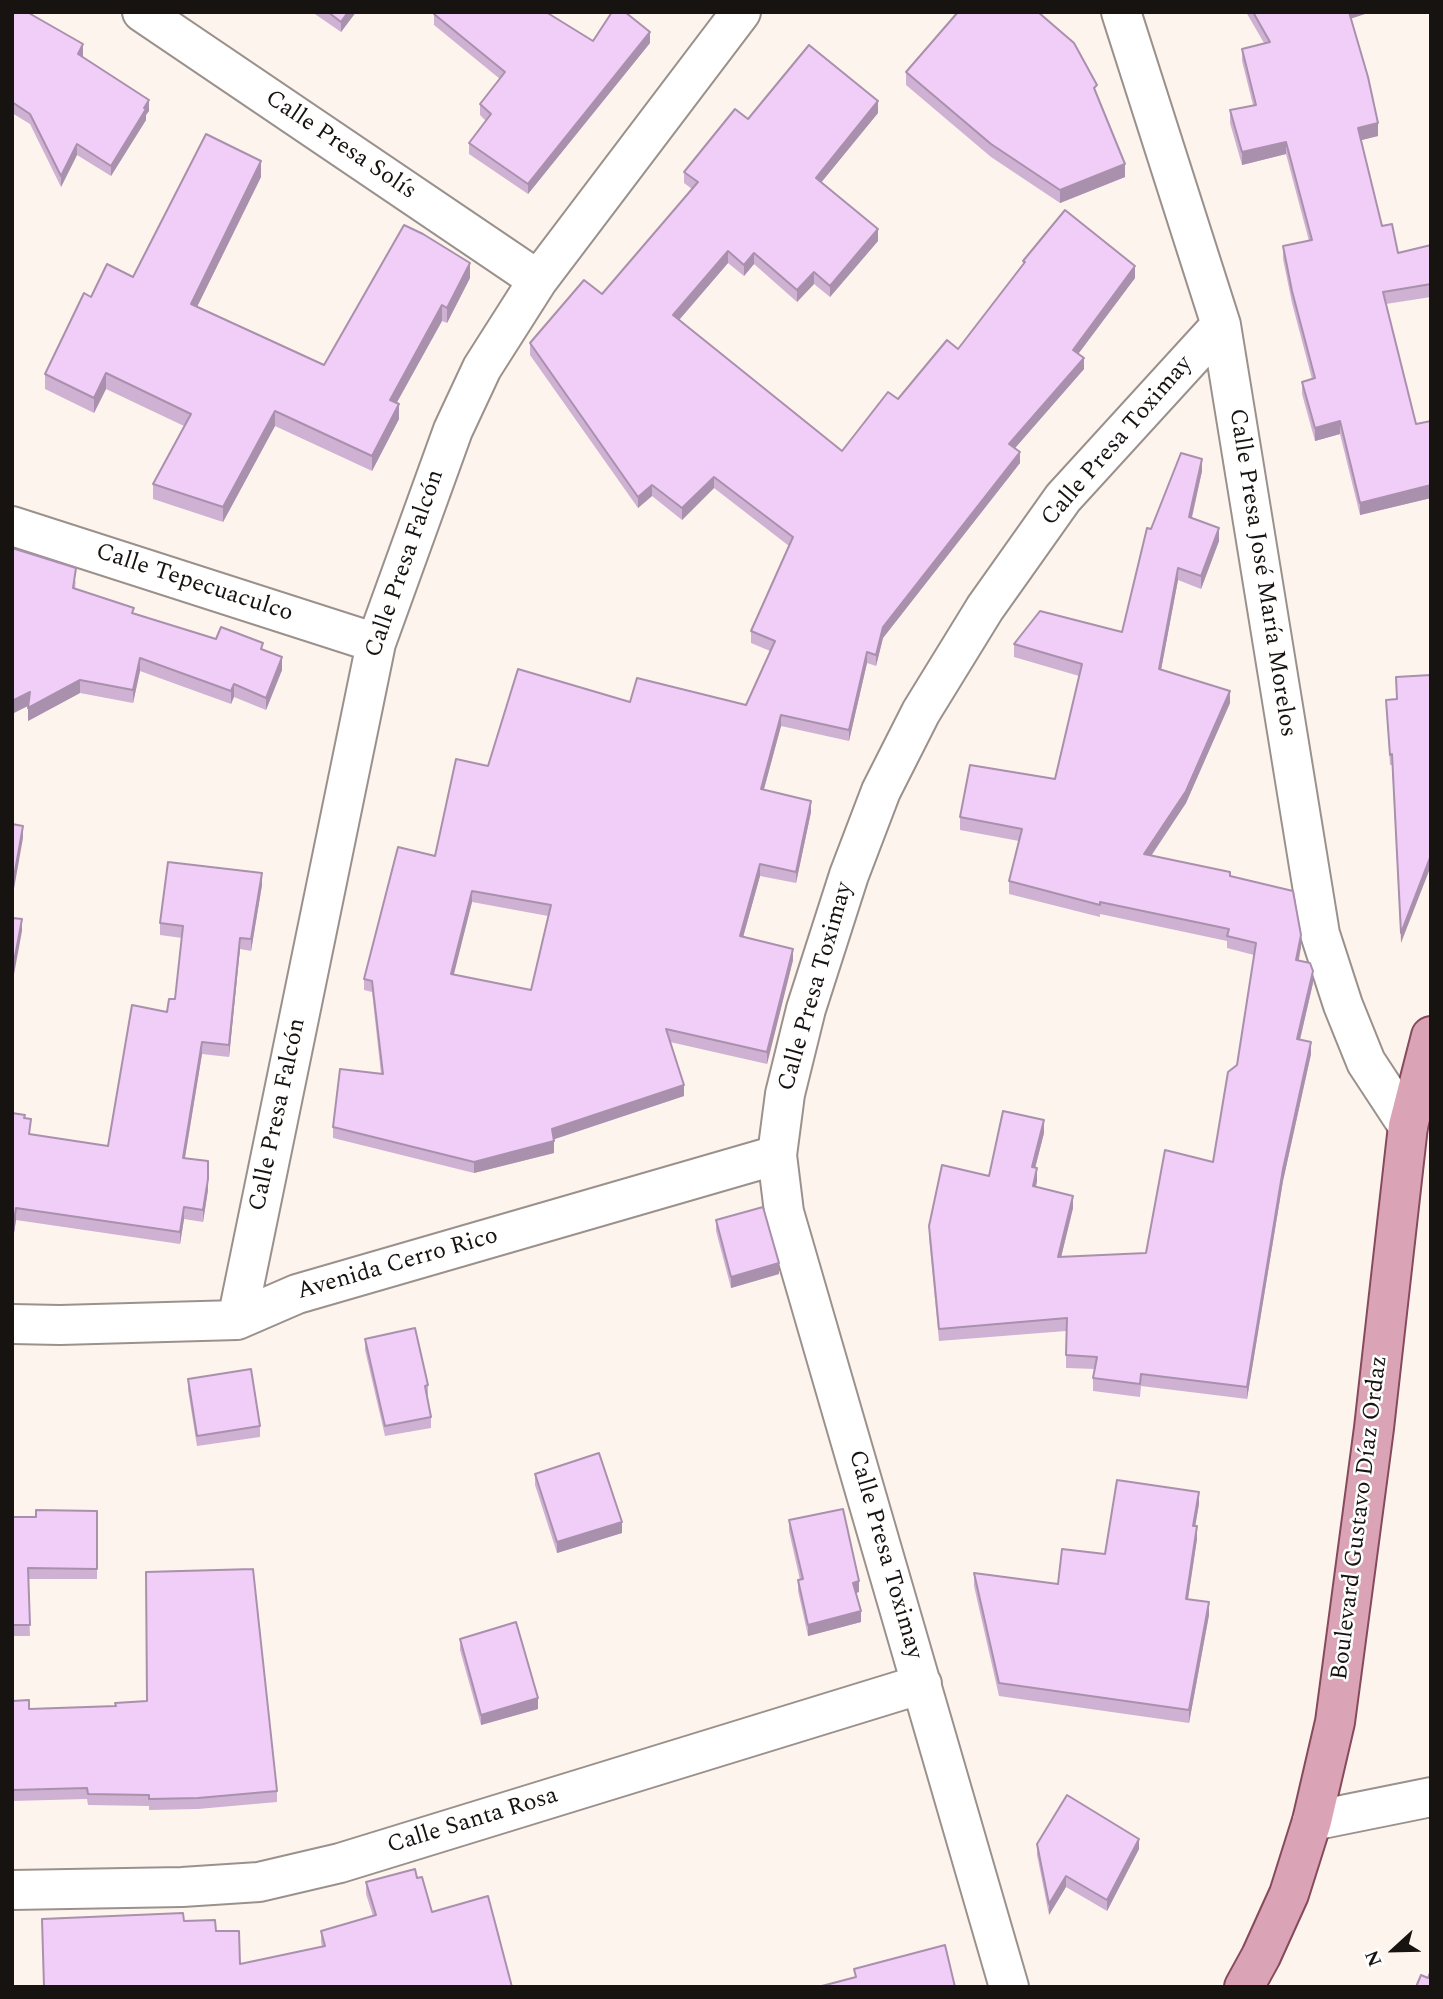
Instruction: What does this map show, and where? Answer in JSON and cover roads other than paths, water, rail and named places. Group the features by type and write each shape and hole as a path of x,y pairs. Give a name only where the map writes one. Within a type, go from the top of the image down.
{"main road":[{"name":"Boulevard Gustavo Díaz Ordaz","path":"1244,1987 1289,1894 1312,1821 1335,1722 1374,1428 1408,1126 1431,1036"}],"street":[{"name":"Calle Presa Solís","path":"142,12 538,280"},
{"name":"Calle Presa Falcón","path":"237,1320 376,643 453,430 482,368 538,280 741,12"},
{"name":"Calle Presa José María Morelos","path":"1121,12 1221,325 1320,934 1342,1005 1366,1062 1408,1126"},
{"name":"Calle Presa Toximay","path":"1009,1987 784,1212 777,1155 785,1094 806,1009 849,875 881,791 921,712 985,608 1063,498 1221,325"},
{"name":"Calle Tepecuaculco","path":"12,526 376,643"},
{"name":"Avenida Cerro Rico","path":"12,1324 237,1320 296,1294 777,1155"},
{"name":"Calle Santa Rosa","path":"12,1890 182,1887 259,1882 340,1863 922,1685"},
{"path":"1312,1821 1431,1797"}]}
